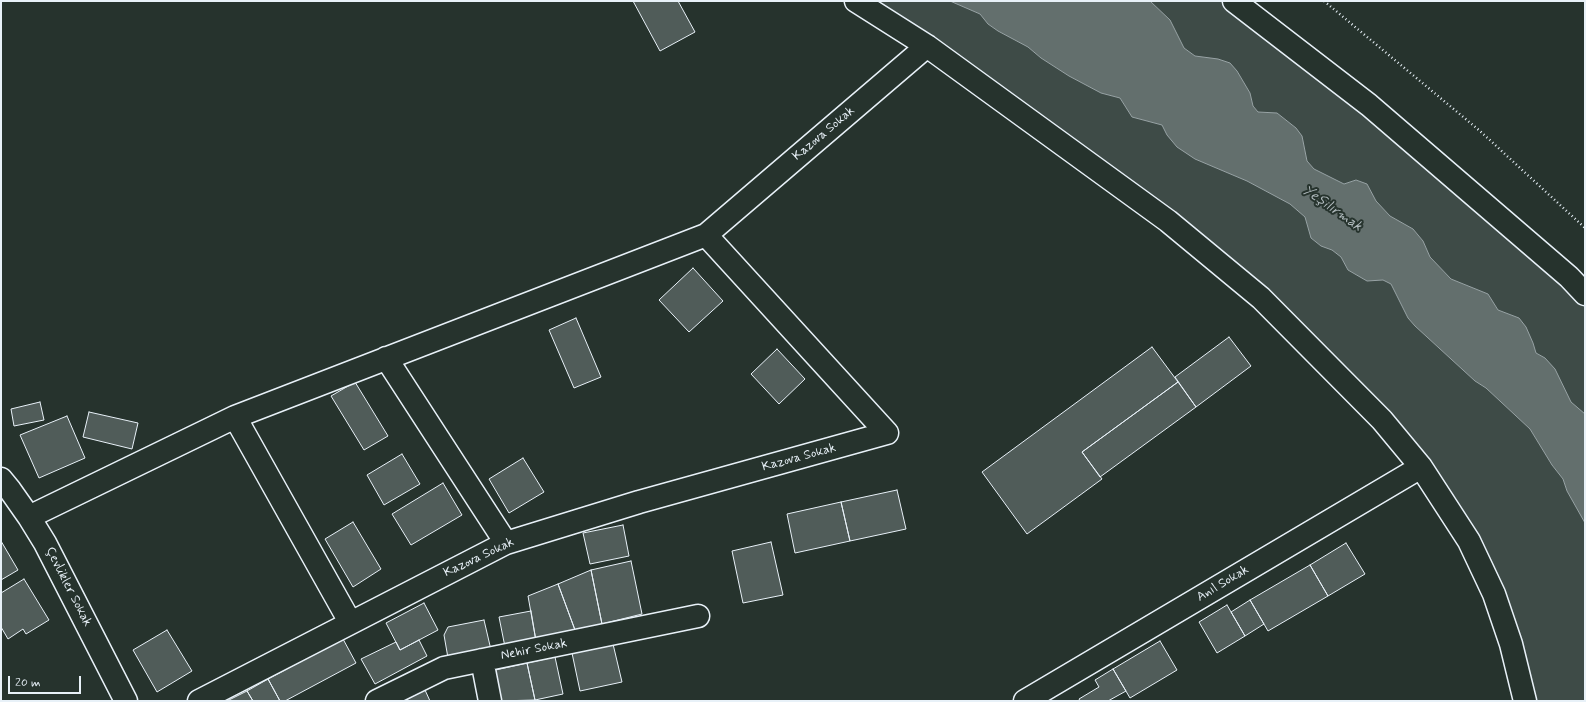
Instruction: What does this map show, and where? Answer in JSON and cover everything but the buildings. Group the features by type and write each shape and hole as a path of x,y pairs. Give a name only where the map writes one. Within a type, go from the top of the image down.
{"street":[{"path":"856,1 927,46 1168,221 1261,298 1382,420 1421,467 1469,541 1494,594 1511,644 1525,701"},
{"path":"1234,1 1369,105 1545,257 1585,294"},
{"name":"Kazova Sokak","path":"199,701 506,542 639,502 887,433 706,235 927,46"},
{"path":"30,516 235,417 706,235"},
{"path":"386,358 506,542"},
{"path":"235,417 350,622"},
{"name":"Anıl Sokak","path":"1025,701 1421,467"},
{"name":"Çevlikler Sokak","path":"1,479 30,516 126,701"},
{"name":"Nehir Sokak","path":"377,701 444,668 698,616"},
{"path":"482,660 490,701"}],"path":[{"path":"1324,1 1480,131 1585,228"}],"shaded area":[{"path":"856,1 950,1 980,14 988,24 998,31 1028,47 1041,58 1069,76 1101,93 1120,98 1132,117 1162,125 1167,135 1195,159 1247,181 1290,204 1305,217 1311,238 1321,246 1332,250 1341,257 1348,270 1367,281 1383,280 1391,284 1408,318 1415,326 1530,429 1552,465 1563,479 1567,491 1585,523 1585,701 1525,701 1511,644 1421,467 1261,298"},
{"path":"1150,1 1234,1 1585,294 1585,414 1571,403 1545,358 1536,353 1533,343 1519,318 1498,310 1488,294 1451,279 1430,257 1423,241 1413,229 1390,216 1376,201 1367,184 1356,180 1344,184 1314,169 1307,161 1296,128 1277,113 1258,112 1253,106 1250,93 1237,71 1205,58 1195,56 1184,48 1170,20"}],"water":[{"name":"Yeşilırmak","path":"950,1 1150,1 1170,20 1184,48 1195,56 1218,59 1230,63 1237,71 1250,93 1253,106 1258,112 1277,113 1296,128 1302,136 1307,161 1314,169 1344,184 1356,180 1367,184 1376,201 1390,216 1413,229 1423,241 1430,257 1451,279 1488,294 1498,310 1519,318 1526,327 1536,353 1545,358 1555,369 1571,402 1585,414 1585,523 1567,491 1563,479 1552,465 1530,429 1415,326 1408,318 1391,284 1383,280 1367,281 1348,270 1341,257 1332,250 1321,246 1311,238 1305,217 1290,204 1247,181 1195,159 1177,147 1167,135 1162,125 1132,117 1120,98 1101,93 1069,76 1041,58 1028,47 998,31 988,24 980,14"}]}
